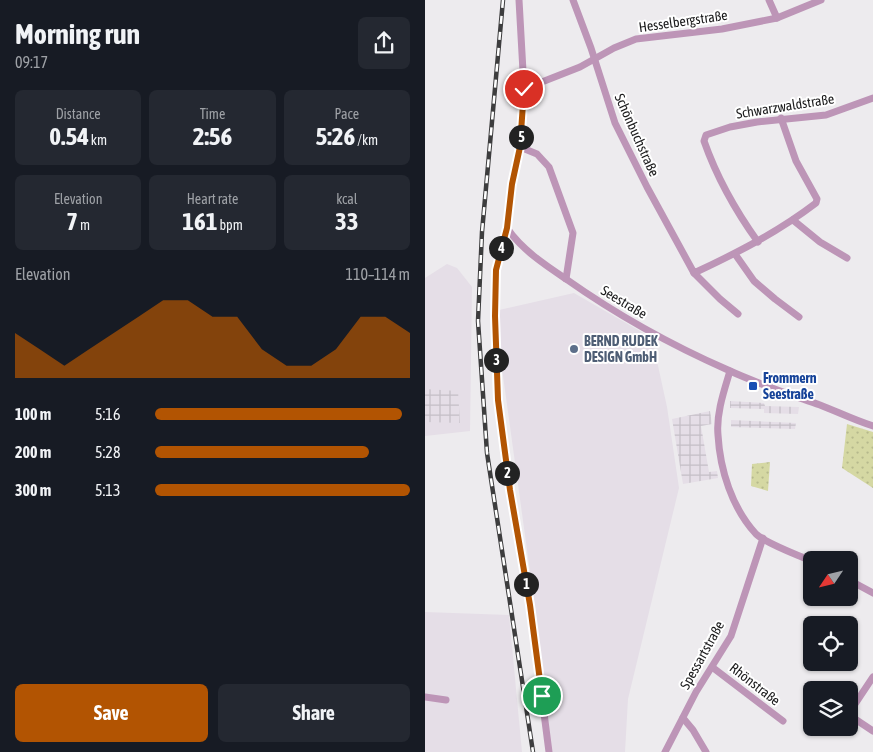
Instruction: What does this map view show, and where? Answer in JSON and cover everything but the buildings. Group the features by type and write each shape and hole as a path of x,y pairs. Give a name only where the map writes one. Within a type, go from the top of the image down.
{"street":[{"path":"519,0 524,89 520,147 512,184 507,228 496,270 495,316 498,400 510,490 530,605 549,752"},
{"name":"Schönbuchstraße","path":"573,0 591,48 615,123 647,187 694,273 738,314"},
{"path":"769,0 777,18"},
{"name":"Hesselbergstraße","path":"524,89 580,67 636,39 722,29 777,18 821,0"},
{"name":"Schwarzwaldstraße","path":"758,242 739,215 723,186 704,141 707,135 730,127 781,118 826,115 873,98"},
{"path":"694,273 758,242 816,203 817,199 796,161 781,118"},
{"path":"520,147 537,154 549,167 573,233 566,279"},
{"path":"793,220 820,242 847,258"},
{"name":"Seestraße","path":"507,228 513,238 545,265 598,302 649,332 730,371 873,426"},
{"path":"735,254 755,281 799,317"},
{"path":"730,371 721,407 718,434 728,488 741,512 757,535 803,557"},
{"name":"Spessartstraße","path":"665,752 696,692 731,636 763,538"},
{"path":"858,585 873,593"},
{"name":"Rhönstraße","path":"712,666 783,721"},
{"path":"858,700 873,677"},
{"path":"425,697 446,700"},
{"path":"683,718 693,730 706,752"},
{"path":"858,720 873,731"}],"shaded area":[{"path":"447,264 457,268 472,287 470,431 425,436 425,278"},
{"path":"574,293 652,338 667,407 679,488 628,699 625,752 551,752 536,615 500,354 499,310"},
{"path":"425,389 458,391 460,423 425,422"},
{"path":"730,401 764,403 765,406 799,407 798,414 764,413 764,409 730,408"},
{"path":"710,411 712,424 701,426 709,472 717,471 718,478 683,484 672,419"},
{"path":"731,420 796,423 795,429 731,427"},
{"path":"425,612 509,615 522,752 425,752"}],"green space":[{"path":"847,424 873,432 873,488 842,468"},
{"path":"770,462 768,491 751,486 752,464"}],"railway":[{"path":"503,0 482,232 478,321 487,453 533,752"}],"place":[{"name":"BERND RUDEK DESIGN GmbH","path":"574,349"},
{"name":"Frommern Seestraße","path":"753,386"}],"route":[{"path":"524,89 520,147 512,184 507,228 496,270 495,316 498,400 510,490 530,605 542,696"}]}
